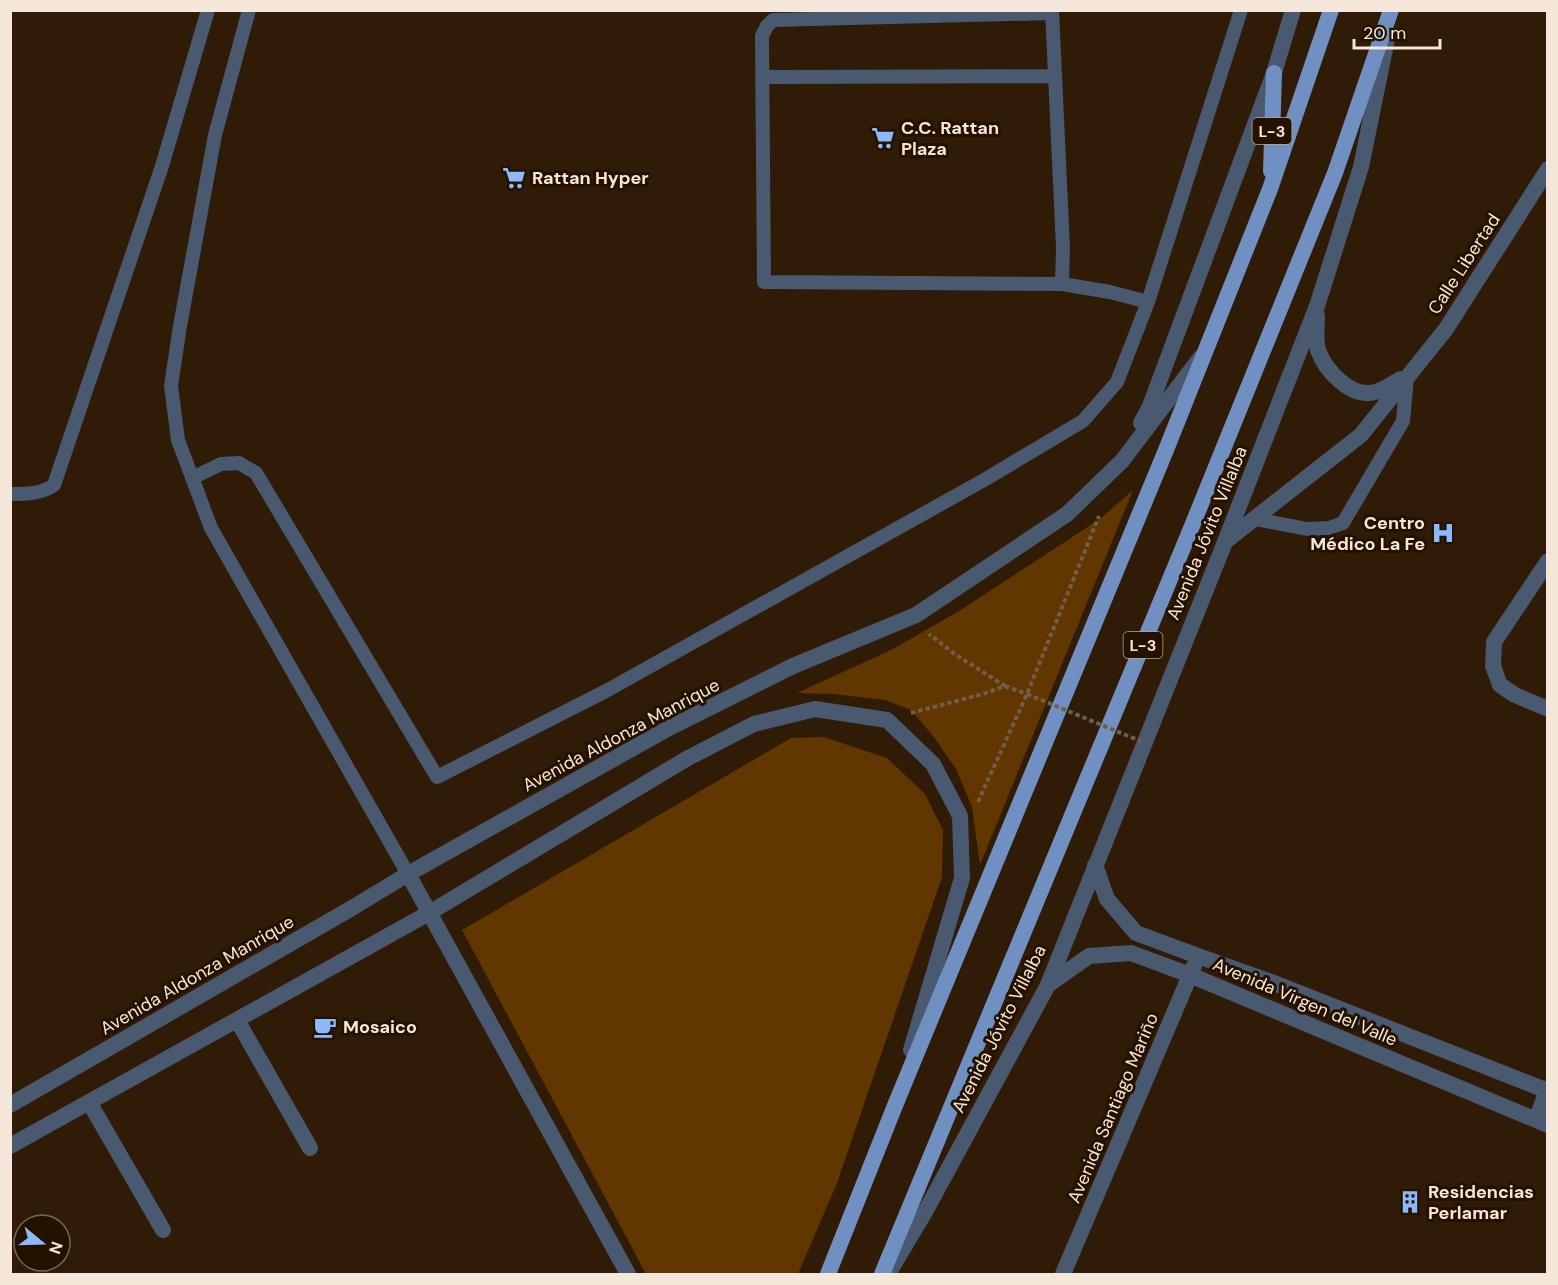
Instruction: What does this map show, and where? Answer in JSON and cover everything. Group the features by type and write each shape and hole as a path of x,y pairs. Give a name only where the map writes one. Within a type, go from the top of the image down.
{"main road":[{"name":"L-3","path":"828,1275 896,1103 1166,450 1270,189 1331,10"},
{"name":"Avenida Jóvito Villalba","path":"882,1275 1192,526 1335,173 1392,10"},
{"name":"L-3","path":"1270,189 1274,73"}],"street":[{"path":"1122,461 1150,406 1274,73 1293,10"},
{"name":"Avenida Jóvito Villalba","path":"888,1275 925,1212 1048,985 1145,743 1317,306 1361,167 1392,10"},
{"name":"Calle Libertad","path":"1225,542 1360,435 1446,329 1548,169"},
{"path":"1317,306 1317,349 1329,370 1344,386 1361,392 1374,393 1407,376"},
{"name":"Avenida Aldonza Manrique","path":"10,1105 408,874 669,728 793,666 916,615 1067,514 1122,461 1205,351"},
{"path":"1548,561 1494,642 1492,666 1500,685 1548,709"},
{"path":"10,1146 429,913 688,758 754,724 815,709 887,720 933,764 960,816 962,878 896,1103"},
{"name":"Avenida Virgen del Valle","path":"1095,865 1107,899 1136,933 1285,987 1547,1090"},
{"path":"408,874 628,1275"},
{"name":"Avenida Virgen del Valle","path":"1048,985 1089,956 1131,953 1190,975 1542,1122"},
{"name":"Avenida Santiago Mariño","path":"1064,1275 1198,956"},
{"path":"237,1020 310,1148"},
{"path":"1542,1122 1547,1090"},
{"path":"89,1102 163,1230"}],"lane":[{"path":"10,494 30,494 54,485 162,166 208,10"},
{"path":"249,10 215,135 180,326 171,386 178,440 211,528 408,874"},
{"path":"192,478 221,464 240,463 256,473 437,777 606,691 984,480 1083,421 1117,382 1148,302 1241,10"},
{"path":"1062,284 1063,248 1052,12 773,20 767,26 762,36 764,282 1062,284 1110,292 1148,302"},
{"path":"764,77 1055,76"},
{"path":"1255,519 1307,529 1329,528 1343,523 1403,421 1407,376"}],"path":[{"path":"961,838 1027,694 1104,506"},
{"path":"916,615 922,628 956,655 1005,686 1145,743"},
{"path":"887,720 1005,686"}],"shaded area":[{"path":"1133,490 980,865 972,807 956,769 911,710 885,700 833,694 797,693 893,649 959,611 1100,519"},
{"path":"824,737 887,758 925,794 943,830 942,877 837,1183 798,1274 646,1274 462,930 791,738"}],"place":[{"name":"C.C. Rattan Plaza","path":"883,138"},
{"name":"Rattan Hyper","path":"514,178"},
{"name":"Centro Médico La Fe","path":"1443,533"},
{"name":"Mosaico","path":"325,1027"},
{"name":"Residencias Perlamar","path":"1410,1202"}]}
